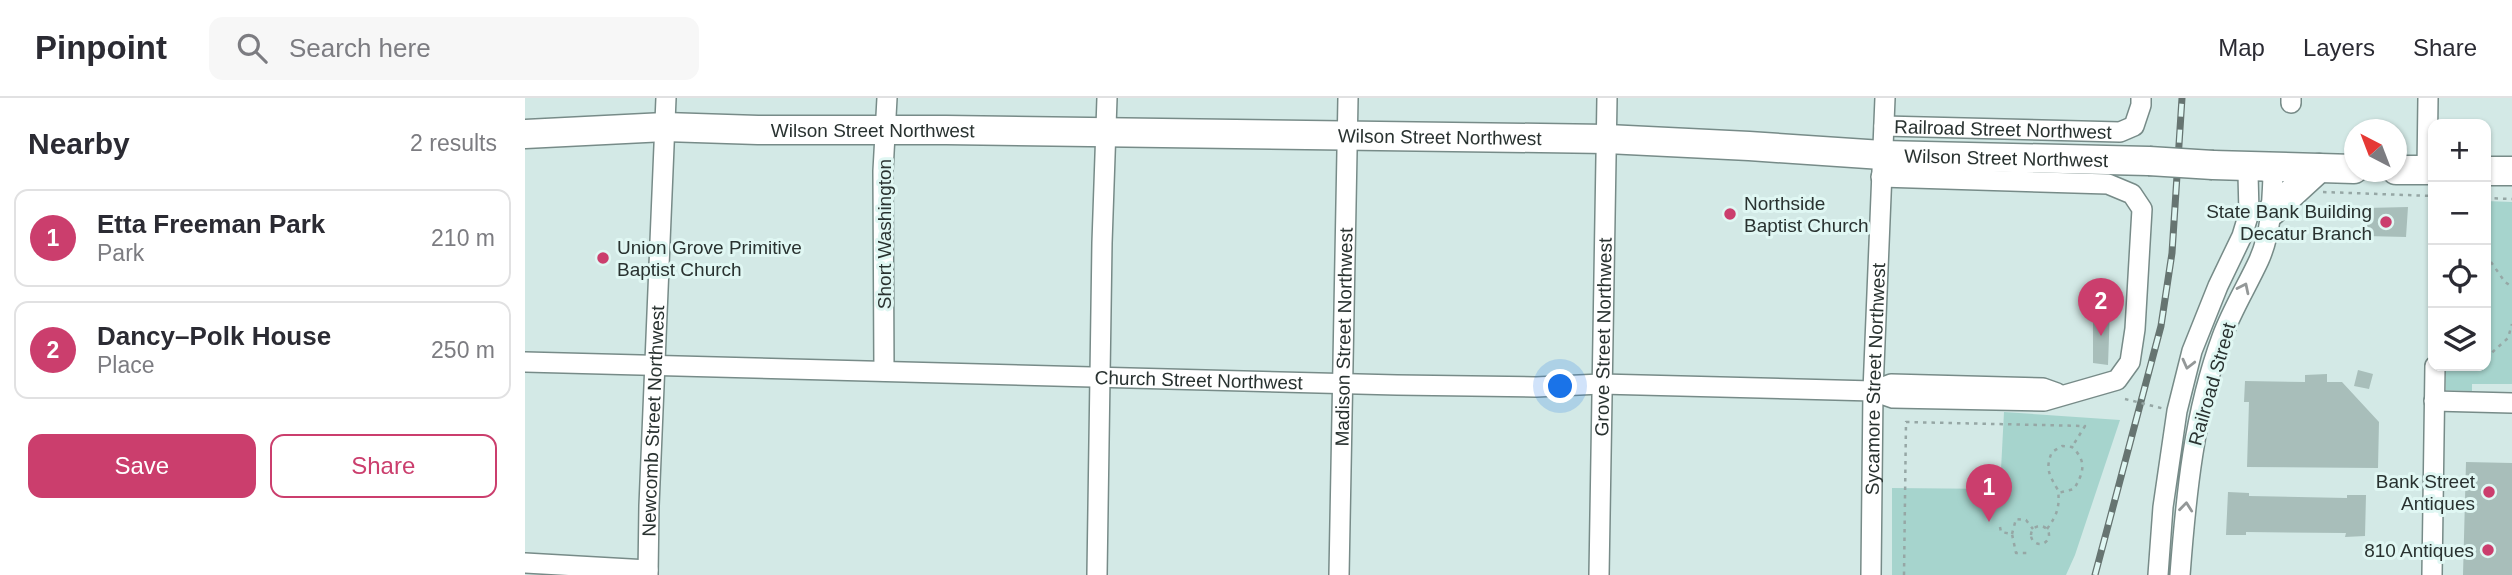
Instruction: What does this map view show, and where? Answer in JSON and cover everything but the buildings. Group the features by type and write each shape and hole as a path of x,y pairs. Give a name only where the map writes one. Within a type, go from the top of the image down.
{"highway":[{"name":"Wilson Street Northwest","path":"525,134 665,127 1607,139 1749,146 1881,166 2149,161 2259,166 2318,180 2344,172"},
{"path":"2491,171 2512,172"},
{"path":"2407,173 2428,178"},
{"path":"2272,211 2318,180"}],"street":[{"name":"Newcomb Street Northwest","path":"648,572 666,98"},
{"name":"Short Washington","path":"884,370 884,130 887,98"},
{"path":"1097,575 1107,98"},
{"name":"Madison Street Northwest","path":"1339,575 1348,98"},
{"name":"Grove Street Northwest","path":"1599,575 1607,98"},
{"name":"Sycamore Street Northwest","path":"1871,575 1873,391 1885,98"},
{"name":"Railroad Street Northwest","path":"1884,126 2120,132 2134,126 2141,98"},
{"path":"2428,98 2429,119"},
{"name":"Church Street Northwest","path":"525,362 1536,387 1601,384 1873,391 1893,398 2044,401 2117,380 2130,362 2135,329 2142,209 2132,194 2108,184 1881,166"},
{"path":"2158,575 2163,507 2179,399 2192,351 2242,236 2249,213 2248,174 2259,166"},
{"name":"Railroad Street","path":"2181,575 2190,474 2198,422 2221,339 2259,260 2272,211 2273,176 2259,166"},
{"path":"2432,575 2434,384 2512,404"},
{"path":"525,563 648,572"}],"path":[{"path":"2318,180 2428,179"},
{"path":"2491,198 2512,199"},
{"path":"2491,262 2505,282 2512,287"},
{"path":"2491,353 2508,338 2512,324"},
{"path":"2125,399 2165,409"},
{"path":"1904,575 1906,422 2085,426 2072,447"},
{"path":"2033,529 2031,538 2035,542 2041,544 2048,539 2047,529 2060,503 2059,493 2048,474 2047,465 2052,452 2062,446 2072,447 2083,461 2084,471 2074,489 2059,493"},
{"path":"2027,557 2027,553 2016,553 2012,534 2016,519 2026,520 2033,529"},
{"path":"2033,529 2040,526 2047,529"},
{"path":"2000,527 2001,532 2012,534"}],"green space":[{"path":"2491,201 2512,202 2512,384 2472,384 2472,391 2446,390 2446,371 2491,371"},
{"path":"2004,412 2120,420 2066,575 1892,575 1892,488 2000,489"}],"railway":[{"path":"2095,575 2161,326 2172,253 2182,98"}],"place":[{"name":"Northside Baptist Church","path":"1730,214"},
{"name":"State Bank Building Decatur Branch","path":"2386,222"},
{"name":"Union Grove Primitive Baptist Church","path":"603,258"},
{"name":"Dancy–Polk House","path":"2101,336"},
{"name":"Bank Street Antiques","path":"2489,492"},
{"name":"Etta Freeman Park","path":"1989,522"},
{"name":"810 Antiques","path":"2488,550"}]}
